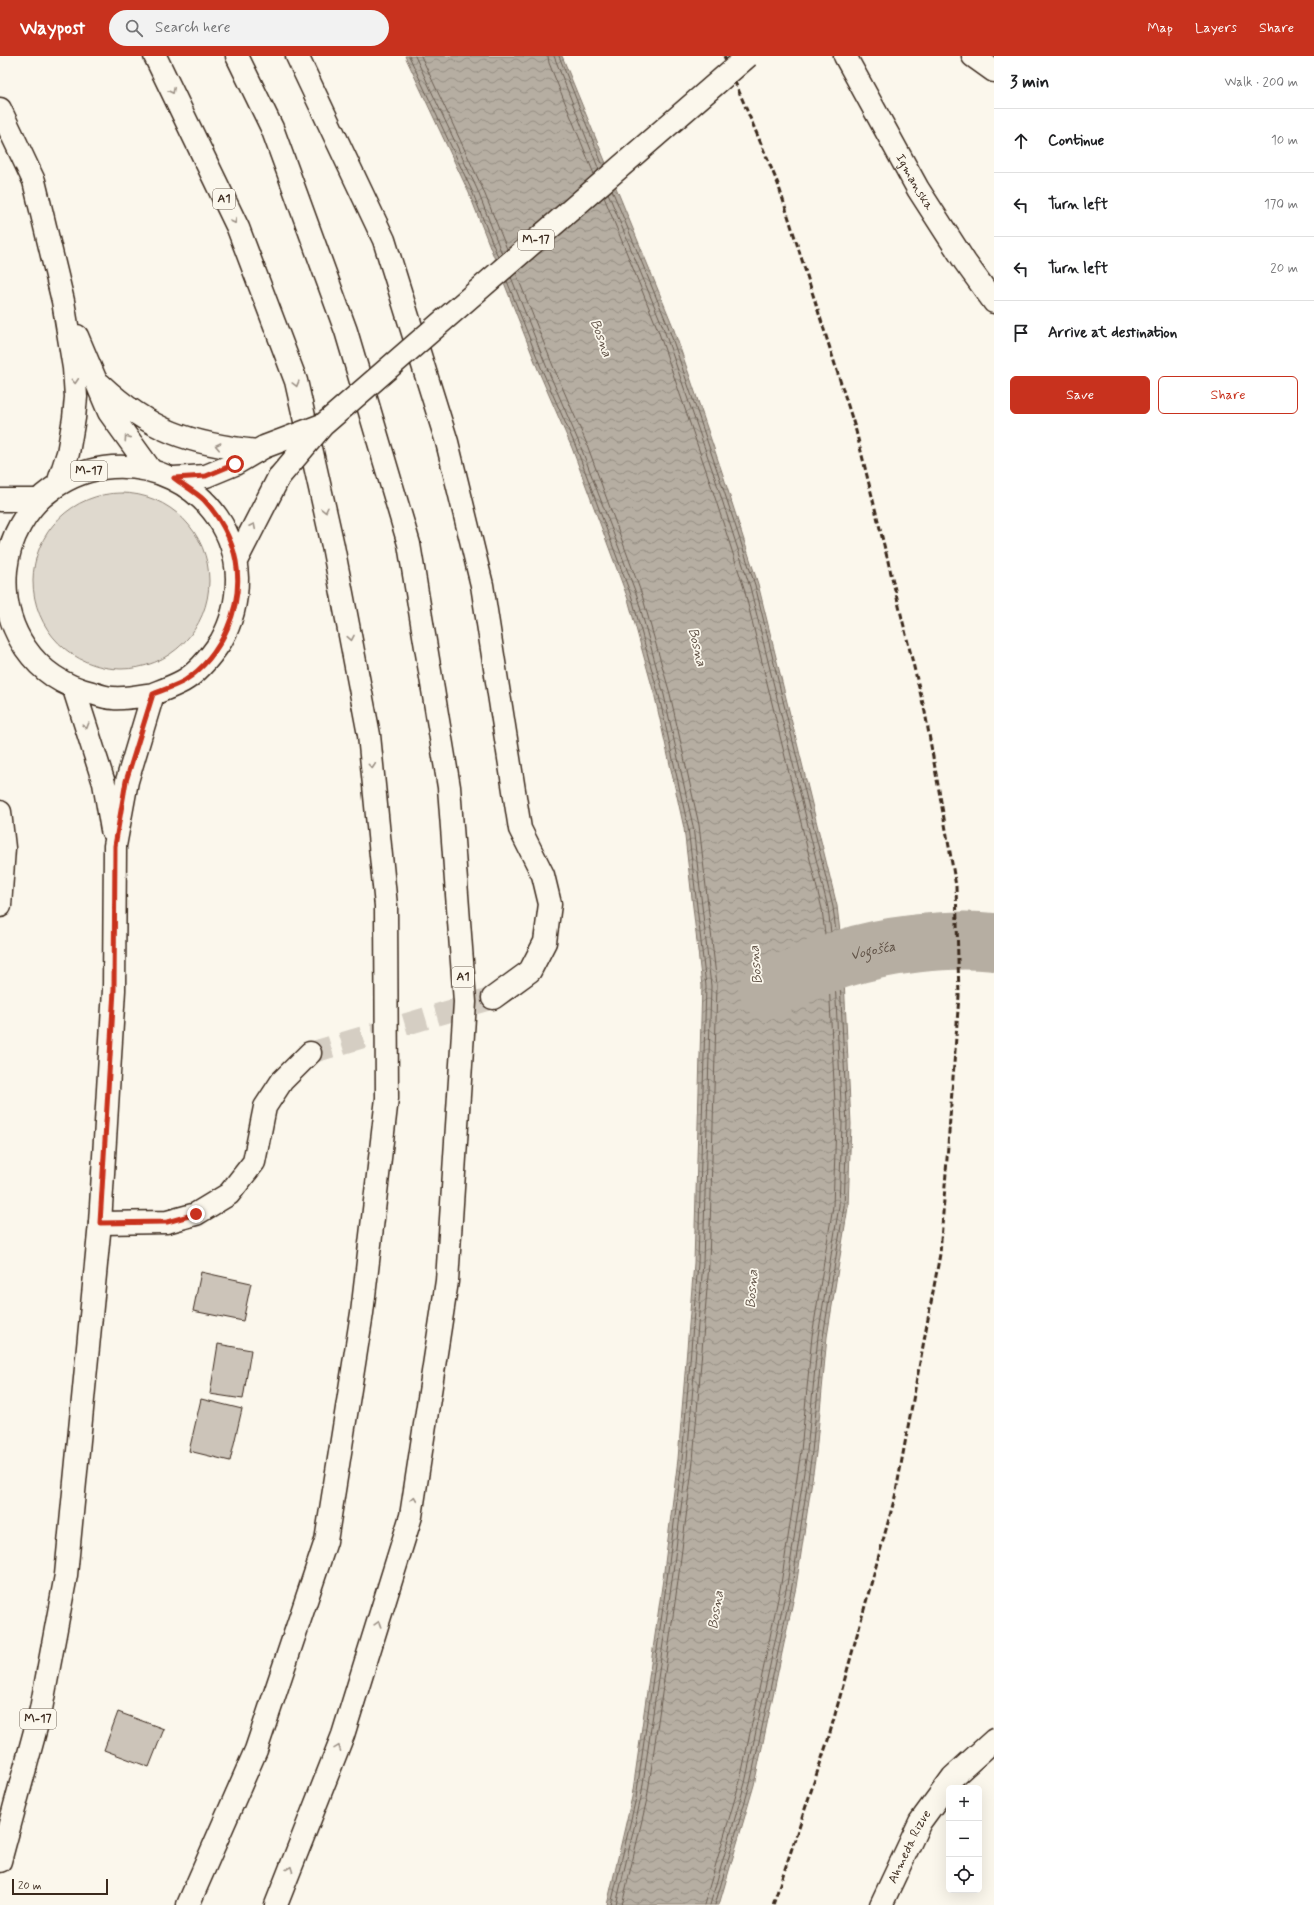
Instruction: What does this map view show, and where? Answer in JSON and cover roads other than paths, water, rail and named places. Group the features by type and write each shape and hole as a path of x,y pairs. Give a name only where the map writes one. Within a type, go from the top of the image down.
{"main road":[{"name":"A1","path":"155,56 238,228 296,381 333,546 369,735 386,906 388,1098 362,1313 326,1541 256,1750 188,1905"},
{"name":"A1","path":"237,56 272,128 346,331 409,544 449,787 465,1002 447,1281 411,1516 343,1735 276,1905"},
{"path":"297,56 384,240 447,442 482,585 520,829 543,875 550,904 545,942 530,971 493,998"},
{"name":"M-17","path":"236,561 279,477 323,424 748,56"},
{"name":"Igmanska","path":"845,56 918,189 965,262 994,302"},
{"path":"973,56 994,71"},
{"path":"0,108 34,181 63,301 74,368 76,397 68,453 58,484"},
{"path":"63,301 109,412 150,469"},
{"path":"96,379 128,408 154,426 188,439 225,448 260,449"},
{"name":"M-17","path":"174,478 206,476 235,464 260,449 323,424"},
{"name":"M-17","path":"118,466 150,469 174,478 203,499 224,528 236,561 237,595 228,628 210,657 184,680 153,694 113,698 74,689 47,672 25,649 11,620 2,586 7,557 19,526 38,500 58,484 87,471 118,466"},
{"path":"0,500 38,500"},
{"name":"M-17","path":"74,689 104,783 115,846"},
{"name":"M-17","path":"0,1861 41,1709 66,1574 100,1223 114,990 115,846 126,781 153,694"},
{"path":"0,812 4,848 0,906"},
{"path":"100,1223 167,1222 196,1214 229,1194 254,1162 265,1107 282,1081 310,1053"},
{"name":"Ahmeda Rizve","path":"881,1905 920,1822 953,1777 994,1740"}],"water":[{"name":"Bosna","path":"405,56 562,56 672,324 723,475 758,584 837,906 843,958 851,1124 848,1207 827,1337 816,1453 796,1587 754,1785 719,1905 607,1905 632,1797 663,1579 678,1459 694,1263 702,986 684,828 655,697 628,599 572,448 539,372 469,193"}],"waterway":[{"name":"Vogošća","path":"768,989 833,962 877,950 938,941 994,942"}],"tunnel":[{"path":"310,1053 493,998"}],"railway":[{"path":"724,56 778,184 856,431 925,712 956,886 959,996 940,1254 895,1497 828,1740 773,1905"}]}
